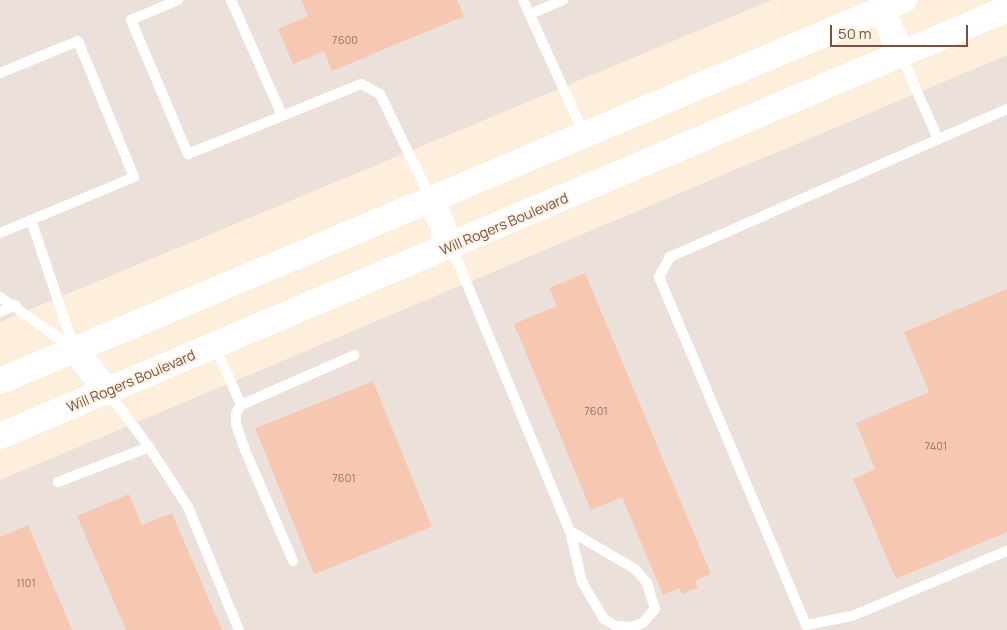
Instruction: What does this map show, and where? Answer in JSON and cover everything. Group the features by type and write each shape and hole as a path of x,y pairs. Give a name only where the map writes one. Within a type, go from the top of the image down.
{"main road":[{"path":"0,381 893,5 901,54"},
{"name":"Will Rogers Boulevard","path":"0,436 451,247 1007,9"},
{"path":"432,200 451,247"},
{"path":"75,349 107,391"}],"lane":[{"path":"178,0 132,20 188,154 361,84 369,86 380,94 392,114 432,200"},
{"path":"231,0 282,115"},
{"path":"523,0 584,135"},
{"path":"530,14 563,0"},
{"path":"0,73 78,41 134,177 0,233"},
{"path":"901,54 938,139"},
{"path":"1007,110 670,257 660,277 806,625 852,616 1007,551"},
{"path":"31,220 75,349"},
{"path":"451,247 570,531 582,582 604,619 616,626 632,627 643,623 654,610 647,583 635,569 570,531"},
{"path":"0,297 16,306 75,349"},
{"path":"0,312 16,306"},
{"path":"215,346 241,405"},
{"path":"293,561 236,424 236,413 241,405 355,355"},
{"path":"107,391 149,447 188,508 239,630"},
{"path":"58,482 149,447"}],"shaded area":[{"path":"0,0 772,0 0,322"},
{"path":"1007,55 1007,630 0,630 0,480"}],"building":[{"path":"301,0 457,0 464,16 332,71 324,51 293,64 278,29 308,16"},
{"path":"585,273 711,574 695,581 698,588 682,594 679,588 663,595 622,497 591,510 514,324 557,306 549,288"},
{"path":"1007,289 1007,532 896,579 853,479 875,469 856,423 929,392 904,332"},
{"path":"373,381 432,527 314,574 255,429"},
{"path":"129,494 142,525 172,513 222,630 126,630 77,516"},
{"path":"28,525 72,630 0,630 0,537"}]}
